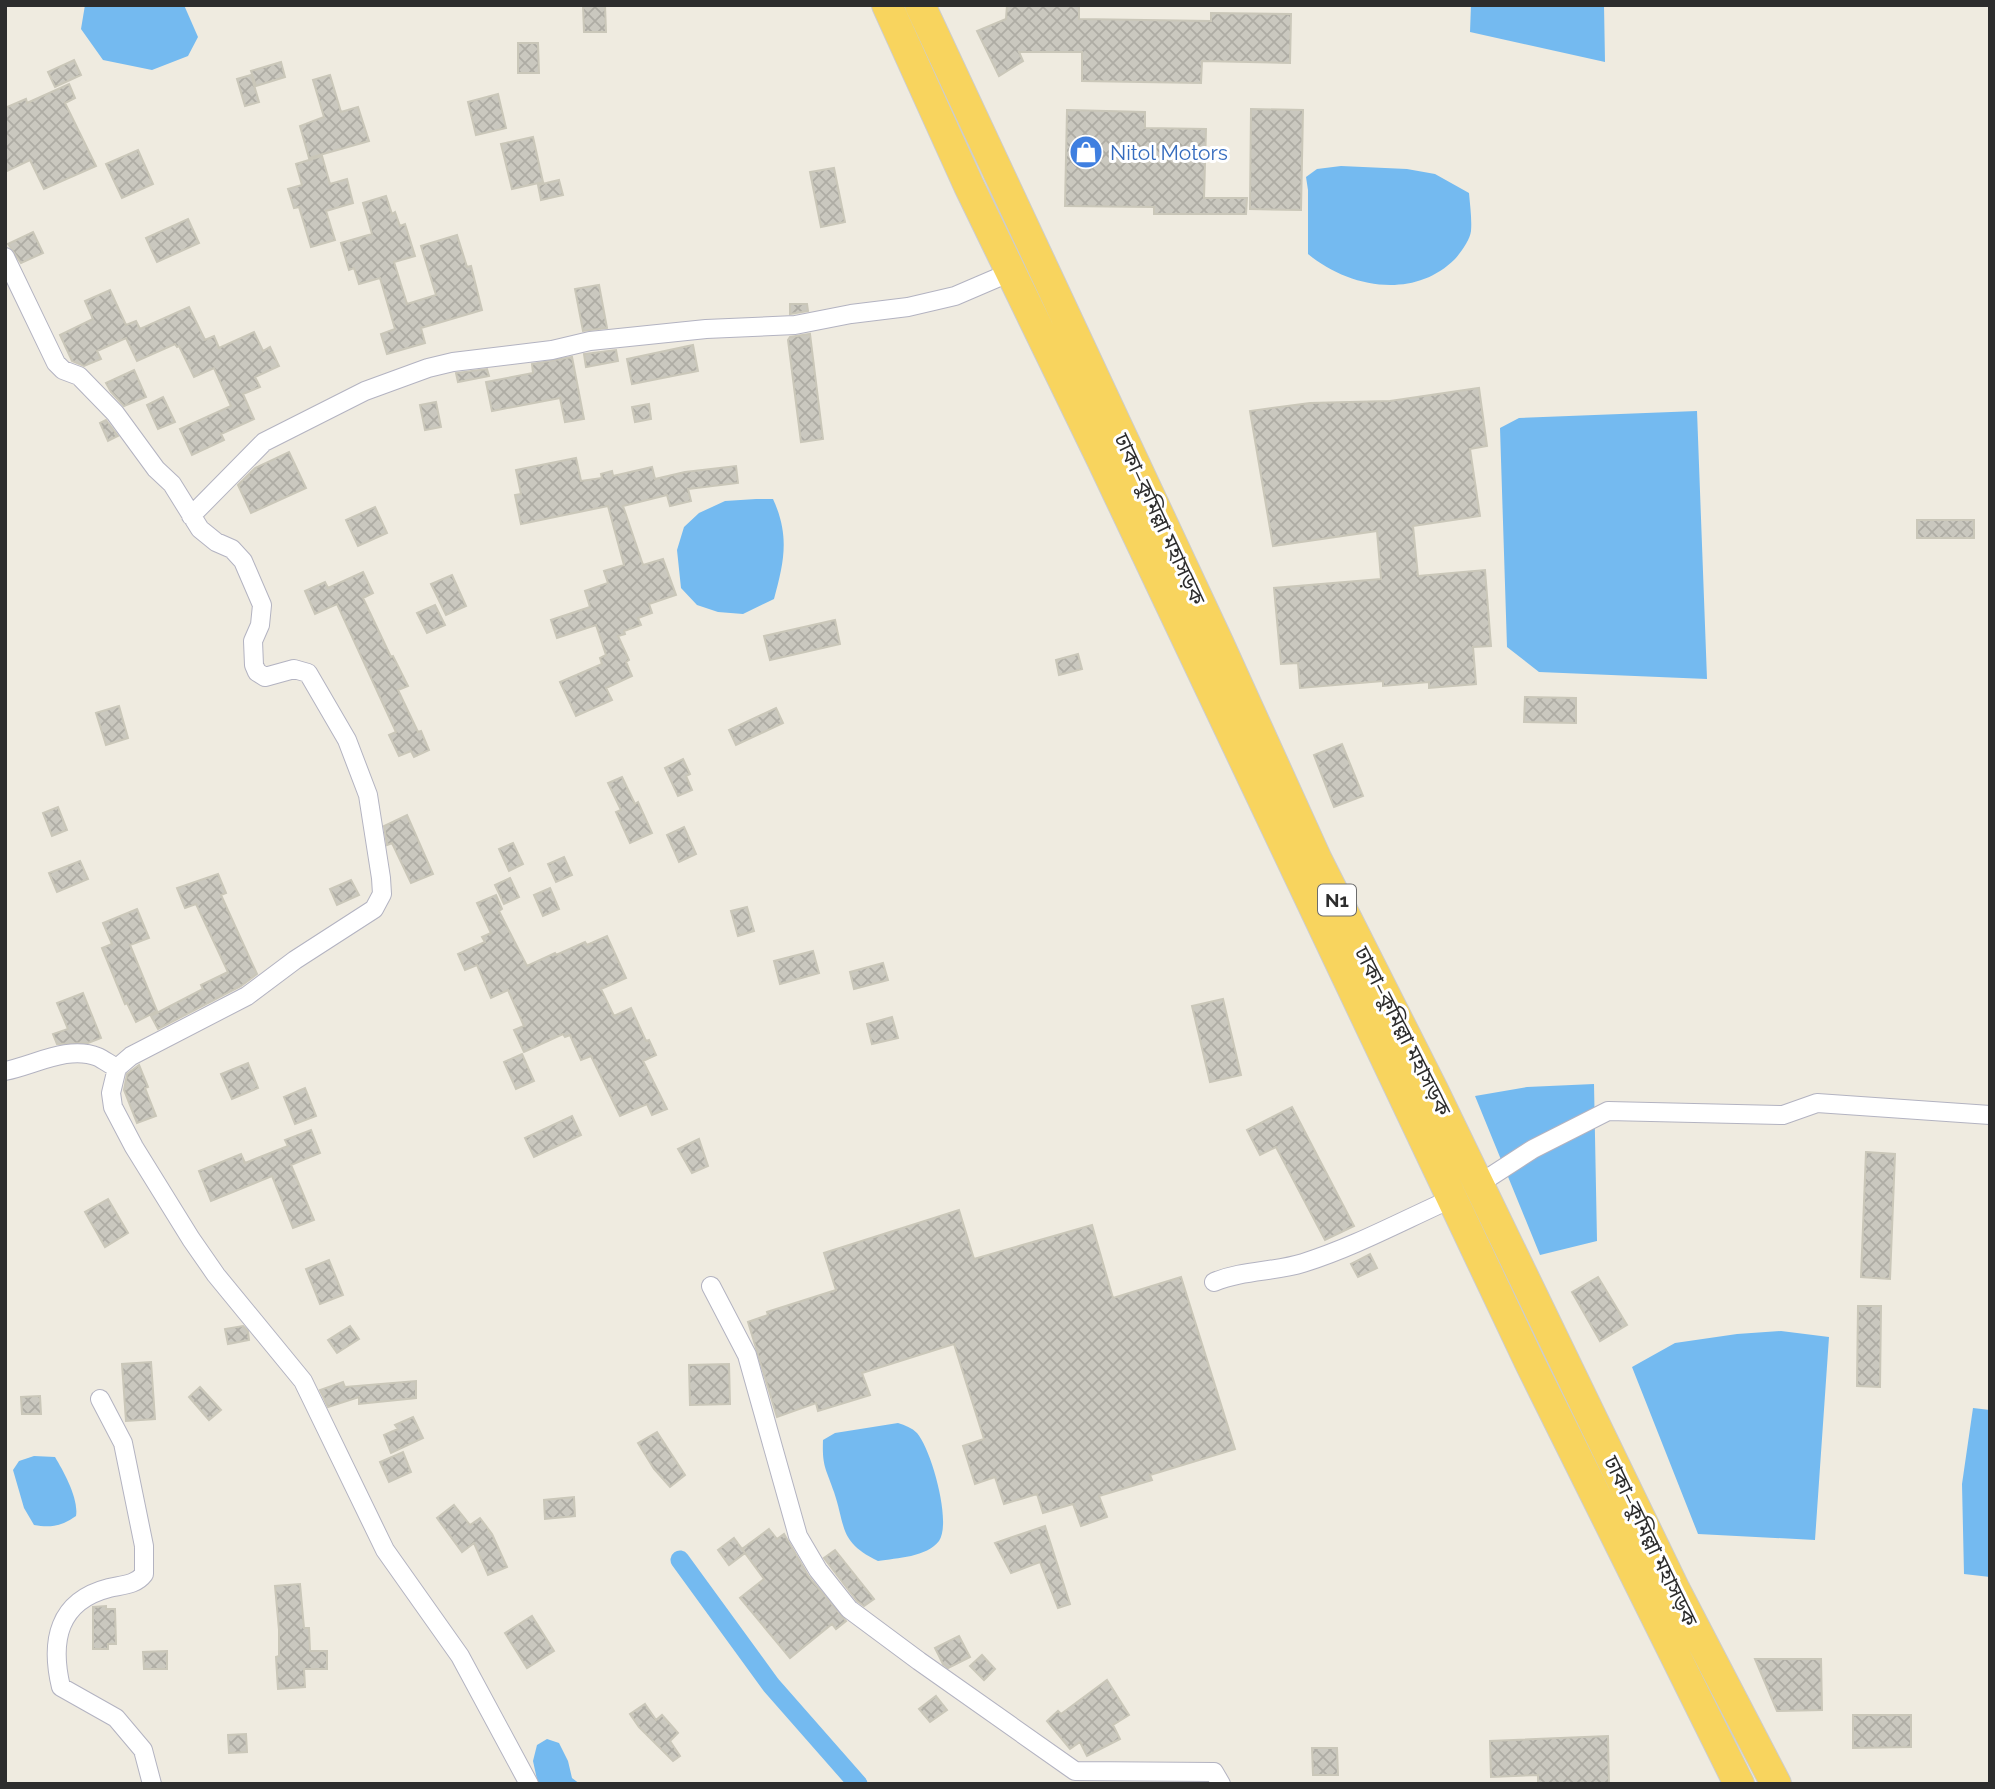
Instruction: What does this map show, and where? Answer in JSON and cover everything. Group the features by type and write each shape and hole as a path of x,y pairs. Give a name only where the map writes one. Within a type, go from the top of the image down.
{"highway":[{"name":"ঢাকা–কুমিল্লা মহাসড়ক","path":"887,5 1451,1199 1739,1784"},
{"name":"ঢাকা–কুমিল্লা মহাসড়ক","path":"920,5 1317,860 1479,1184 1675,1590 1776,1784"}],"street":[{"path":"5,257 56,363 63,370 79,376 115,413 156,469 172,484 200,529 216,542 232,549 243,561 262,605 260,625 253,641 257,672 265,677 294,669 308,673 347,740 368,795 382,878 382,894 373,909 295,960 247,996 131,1056 117,1069 111,1093 113,1107 134,1147 191,1239 216,1275 303,1381 385,1550 460,1656 529,1784"},
{"path":"191,516 264,442 365,391 428,368 453,362 552,350 590,341 795,325 908,307 956,296 1011,272"},
{"path":"5,1071 65,1054 97,1057 117,1069"},
{"path":"1479,1184 1533,1149 1608,1111 1783,1115 1817,1103 1990,1115"},
{"path":"1214,1282 1228,1276 1301,1264 1346,1247 1451,1199"},
{"path":"711,1286 747,1355 798,1536 818,1570 849,1609 1075,1771 1214,1772 1221,1784"},
{"path":"100,1399 122,1443 144,1546 144,1574 137,1581 106,1589 75,1603 56,1640 56,1664 61,1687 116,1718 143,1750 152,1784"}],"water":[{"path":"85,5 184,5 198,37 188,56 152,70 103,60 81,29"},
{"path":"1471,5 1604,5 1605,62 1470,32"},
{"path":"1341,166 1407,169 1435,174 1469,193 1471,231 1455,259 1439,272 1420,280 1382,285 1342,275 1308,254 1306,177 1317,169"},
{"path":"1697,411 1707,679 1539,672 1507,647 1500,428 1519,418"},
{"path":"773,499 782,525 783,561 774,599 743,614 718,612 697,605 681,588 677,550 684,527 699,513 725,501"},
{"path":"1594,1084 1597,1241 1540,1255 1475,1096 1527,1087"},
{"path":"1781,1331 1829,1337 1815,1540 1698,1534 1632,1367 1675,1343"},
{"path":"1973,1408 1990,1410 1990,1577 1964,1574 1962,1484"},
{"path":"898,1423 917,1433 928,1454 938,1486 943,1518 942,1532 939,1541 927,1550 911,1556 878,1561 856,1547 846,1533 825,1467 823,1440 835,1433"},
{"path":"34,1456 55,1457 66,1478 73,1494 76,1516 66,1522 51,1526 34,1525 24,1508 13,1470 19,1461"},
{"path":"547,1739 559,1743 568,1761 572,1778 580,1784 538,1784 533,1761 537,1745"}],"building":[{"path":"583,5 605,5 606,32 584,32"},
{"path":"1007,5 1079,5 1079,19 1211,21 1211,13 1291,14 1290,63 1202,61 1201,83 1082,81 1082,52 1019,52 1023,61 999,76 977,31 1006,19"},
{"path":"518,43 538,43 539,73 518,73"},
{"path":"74,60 81,75 55,87 48,72"},
{"path":"281,62 285,77 256,86 251,71"},
{"path":"251,75 259,102 245,106 237,79"},
{"path":"330,75 341,112 358,107 369,141 309,158 300,126 324,117 313,80"},
{"path":"69,84 75,98 65,103 96,166 44,189 30,160 5,172 5,108 26,99 27,103"},
{"path":"498,94 506,128 476,135 468,102"},
{"path":"1251,109 1303,110 1301,210 1250,209"},
{"path":"1067,110 1145,112 1145,128 1206,129 1204,198 1247,198 1246,214 1154,214 1154,207 1065,206"},
{"path":"533,137 543,182 512,189 501,144"},
{"path":"138,150 153,184 122,198 106,164"},
{"path":"322,156 330,184 347,179 353,203 326,211 335,240 311,247 299,207 294,208 288,189 302,185 296,164"},
{"path":"834,168 845,222 821,227 810,172"},
{"path":"559,180 563,195 541,200 538,185"},
{"path":"386,196 392,214 395,212 400,226 405,224 415,256 394,262 407,304 436,295 421,246 457,235 467,267 471,266 482,310 421,328 425,343 387,354 381,334 395,329 380,278 359,284 354,268 349,270 341,243 372,234 363,203"},
{"path":"188,219 199,243 157,262 146,238"},
{"path":"33,232 43,253 21,263 8,244"},
{"path":"599,285 607,328 583,331 575,289"},
{"path":"110,290 126,325 136,321 140,329 189,307 205,340 214,336 219,348 254,332 263,351 270,347 279,366 255,377 260,387 243,394 254,419 221,434 224,440 192,455 180,429 231,406 214,368 194,377 179,346 175,344 137,361 126,338 97,351 101,359 84,366 72,361 60,335 93,319 85,301"},
{"path":"790,304 807,304 808,311 790,314"},
{"path":"810,334 823,439 801,442 788,340 790,337"},
{"path":"693,345 698,371 632,384 627,359"},
{"path":"616,350 618,361 586,367 584,354"},
{"path":"572,357 584,419 565,422 560,398 492,411 486,382 533,373 532,364"},
{"path":"487,369 489,376 458,382 456,373"},
{"path":"134,370 146,397 124,406 106,383"},
{"path":"1479,388 1487,446 1470,449 1480,516 1413,526 1418,576 1485,570 1491,646 1473,647 1476,684 1429,688 1429,682 1383,686 1383,681 1300,688 1298,663 1281,664 1274,588 1381,579 1377,531 1273,546 1250,411 1310,403 1390,401"},
{"path":"163,397 175,422 158,429 147,405"},
{"path":"436,402 441,427 425,430 420,405"},
{"path":"649,404 651,419 635,422 632,407"},
{"path":"106,420 118,436 108,441 100,423"},
{"path":"289,452 306,488 251,513 238,485 255,468"},
{"path":"576,458 581,481 602,478 601,474 612,471 613,476 652,467 655,479 685,472 736,466 738,483 688,489 691,501 670,506 667,495 623,506 643,565 663,559 676,595 649,604 652,613 638,618 641,625 618,636 629,660 626,662 632,676 606,688 612,700 576,716 560,682 602,664 600,658 606,655 596,625 557,638 551,620 590,607 585,591 608,583 604,571 624,565 608,506 521,524 515,495 521,494 516,470"},
{"path":"375,507 387,533 358,546 346,520"},
{"path":"1917,520 1974,520 1974,538 1917,538"},
{"path":"363,572 373,593 363,598 408,686 398,690 429,750 414,757 411,751 399,756 389,735 396,732 337,604 315,614 305,591 325,582 328,588"},
{"path":"452,575 466,606 446,615 431,584"},
{"path":"435,605 445,625 427,633 417,613"},
{"path":"835,620 840,644 770,660 764,636"},
{"path":"1078,654 1082,669 1059,675 1056,660"},
{"path":"1525,697 1576,698 1576,723 1524,722"},
{"path":"119,706 128,738 106,745 96,713"},
{"path":"776,708 783,723 736,745 729,730"},
{"path":"1342,744 1363,796 1334,807 1314,755"},
{"path":"683,759 690,774 686,776 692,790 678,796 665,768"},
{"path":"622,777 635,804 638,802 652,833 630,843 616,812 621,810 608,783"},
{"path":"58,807 67,830 52,836 43,813"},
{"path":"407,815 433,874 411,883 392,843 387,845 384,826"},
{"path":"684,827 696,854 679,862 667,835"},
{"path":"513,843 523,864 509,871 499,849"},
{"path":"564,857 572,875 556,882 548,864"},
{"path":"80,861 88,879 57,892 49,873"},
{"path":"218,874 226,893 221,895 257,974 241,986 158,1029 151,1016 203,989 201,985 228,972 196,904 185,908 177,888"},
{"path":"510,878 519,897 504,904 495,885"},
{"path":"351,880 359,895 337,905 330,889"},
{"path":"550,888 559,909 543,916 534,895"},
{"path":"496,895 502,909 499,911 527,966 555,953 556,955 585,942 587,945 607,936 626,978 601,989 614,1016 631,1008 646,1041 649,1040 656,1055 643,1061 667,1109 652,1115 647,1104 620,1116 591,1056 581,1060 570,1035 565,1037 563,1034 524,1052 514,1030 524,1026 508,990 491,998 477,965 465,970 458,954 485,942 482,937 491,933 477,903"},
{"path":"747,907 754,931 738,936 731,911"},
{"path":"137,909 149,938 130,945 157,1011 136,1022 127,1003 125,1004 102,948 112,944 103,923"},
{"path":"813,951 819,973 780,984 774,961"},
{"path":"883,963 888,980 854,989 850,972"},
{"path":"83,993 101,1038 88,1043 57,1044 53,1034 68,1029 57,1003"},
{"path":"1223,999 1241,1075 1210,1082 1192,1006"},
{"path":"892,1017 898,1038 872,1044 867,1024"},
{"path":"522,1054 534,1081 516,1089 504,1062"},
{"path":"248,1063 258,1088 232,1099 221,1074"},
{"path":"139,1065 156,1116 137,1123 124,1090 127,1074"},
{"path":"305,1088 316,1116 295,1124 284,1097"},
{"path":"1292,1107 1354,1226 1325,1240 1276,1147 1260,1155 1247,1130"},
{"path":"572,1116 581,1135 534,1157 525,1138"},
{"path":"311,1130 320,1153 291,1165 314,1220 293,1228 272,1176 211,1201 199,1171 241,1154 245,1163 288,1146 285,1140"},
{"path":"699,1139 708,1166 692,1173 678,1149"},
{"path":"1866,1152 1895,1154 1890,1279 1861,1277"},
{"path":"108,1199 128,1233 105,1247 85,1212"},
{"path":"959,1210 974,1259 1092,1225 1113,1298 1181,1277 1235,1449 1150,1475 1152,1480 1099,1496 1107,1517 1081,1526 1073,1504 1043,1513 1037,1494 1004,1504 995,1477 975,1484 963,1446 984,1439 954,1344 862,1373 870,1395 818,1411 816,1403 777,1417 748,1322 768,1315 767,1312 836,1290 824,1253"},
{"path":"1370,1254 1377,1268 1358,1277 1351,1264"},
{"path":"329,1260 343,1295 320,1304 306,1269"},
{"path":"1598,1277 1627,1325 1600,1341 1572,1292"},
{"path":"1858,1306 1881,1306 1880,1387 1857,1386"},
{"path":"243,1326 248,1331 249,1340 228,1344 225,1329"},
{"path":"350,1326 359,1339 337,1353 328,1340"},
{"path":"151,1362 155,1419 126,1421 122,1364"},
{"path":"729,1364 730,1404 690,1405 689,1365"},
{"path":"416,1381 416,1398 359,1404 359,1397 328,1407 320,1390 343,1382 345,1387"},
{"path":"200,1387 221,1410 209,1420 189,1397"},
{"path":"40,1396 41,1414 22,1414 21,1397"},
{"path":"413,1417 423,1438 391,1453 384,1435 398,1429 395,1425"},
{"path":"657,1432 685,1475 670,1487 654,1469 638,1443"},
{"path":"403,1452 411,1472 389,1482 380,1462"},
{"path":"574,1497 575,1516 545,1519 544,1500"},
{"path":"454,1505 470,1525 480,1518 492,1534 507,1567 488,1575 474,1543 462,1552 437,1518"},
{"path":"1045,1526 1070,1604 1058,1608 1040,1562 1011,1573 995,1543"},
{"path":"769,1529 777,1539 784,1534 809,1577 846,1621 836,1629 832,1624 790,1658 740,1598 764,1579 742,1549"},
{"path":"734,1538 745,1553 729,1565 718,1550"},
{"path":"835,1550 874,1599 864,1606 857,1601 824,1558"},
{"path":"300,1584 304,1628 309,1628 310,1651 327,1651 327,1669 304,1669 305,1687 278,1689 276,1657 279,1656 279,1630 275,1586"},
{"path":"106,1606 106,1609 115,1609 116,1644 108,1644 108,1649 93,1649 93,1607"},
{"path":"532,1616 554,1651 527,1668 505,1633"},
{"path":"959,1636 970,1657 948,1668 935,1648"},
{"path":"167,1651 167,1669 144,1669 143,1652"},
{"path":"982,1655 995,1669 984,1680 970,1666"},
{"path":"1755,1659 1821,1659 1822,1710 1777,1711"},
{"path":"1107,1680 1129,1715 1113,1725 1120,1739 1087,1756 1080,1742 1070,1749 1047,1721 1058,1711 1061,1714"},
{"path":"936,1696 947,1710 930,1722 919,1709"},
{"path":"645,1704 656,1720 662,1715 678,1733 670,1741 680,1756 673,1761 639,1727 630,1714"},
{"path":"1853,1715 1911,1715 1911,1747 1853,1748"},
{"path":"246,1734 247,1752 229,1753 228,1735"},
{"path":"1608,1736 1609,1784 1538,1784 1538,1775 1491,1777 1490,1741"},
{"path":"1312,1748 1337,1748 1338,1775 1313,1775"}],"waterway":[{"path":"680,1560 771,1685 858,1784"}],"place":[{"name":"Nitol Motors","path":"1086,152"}]}
